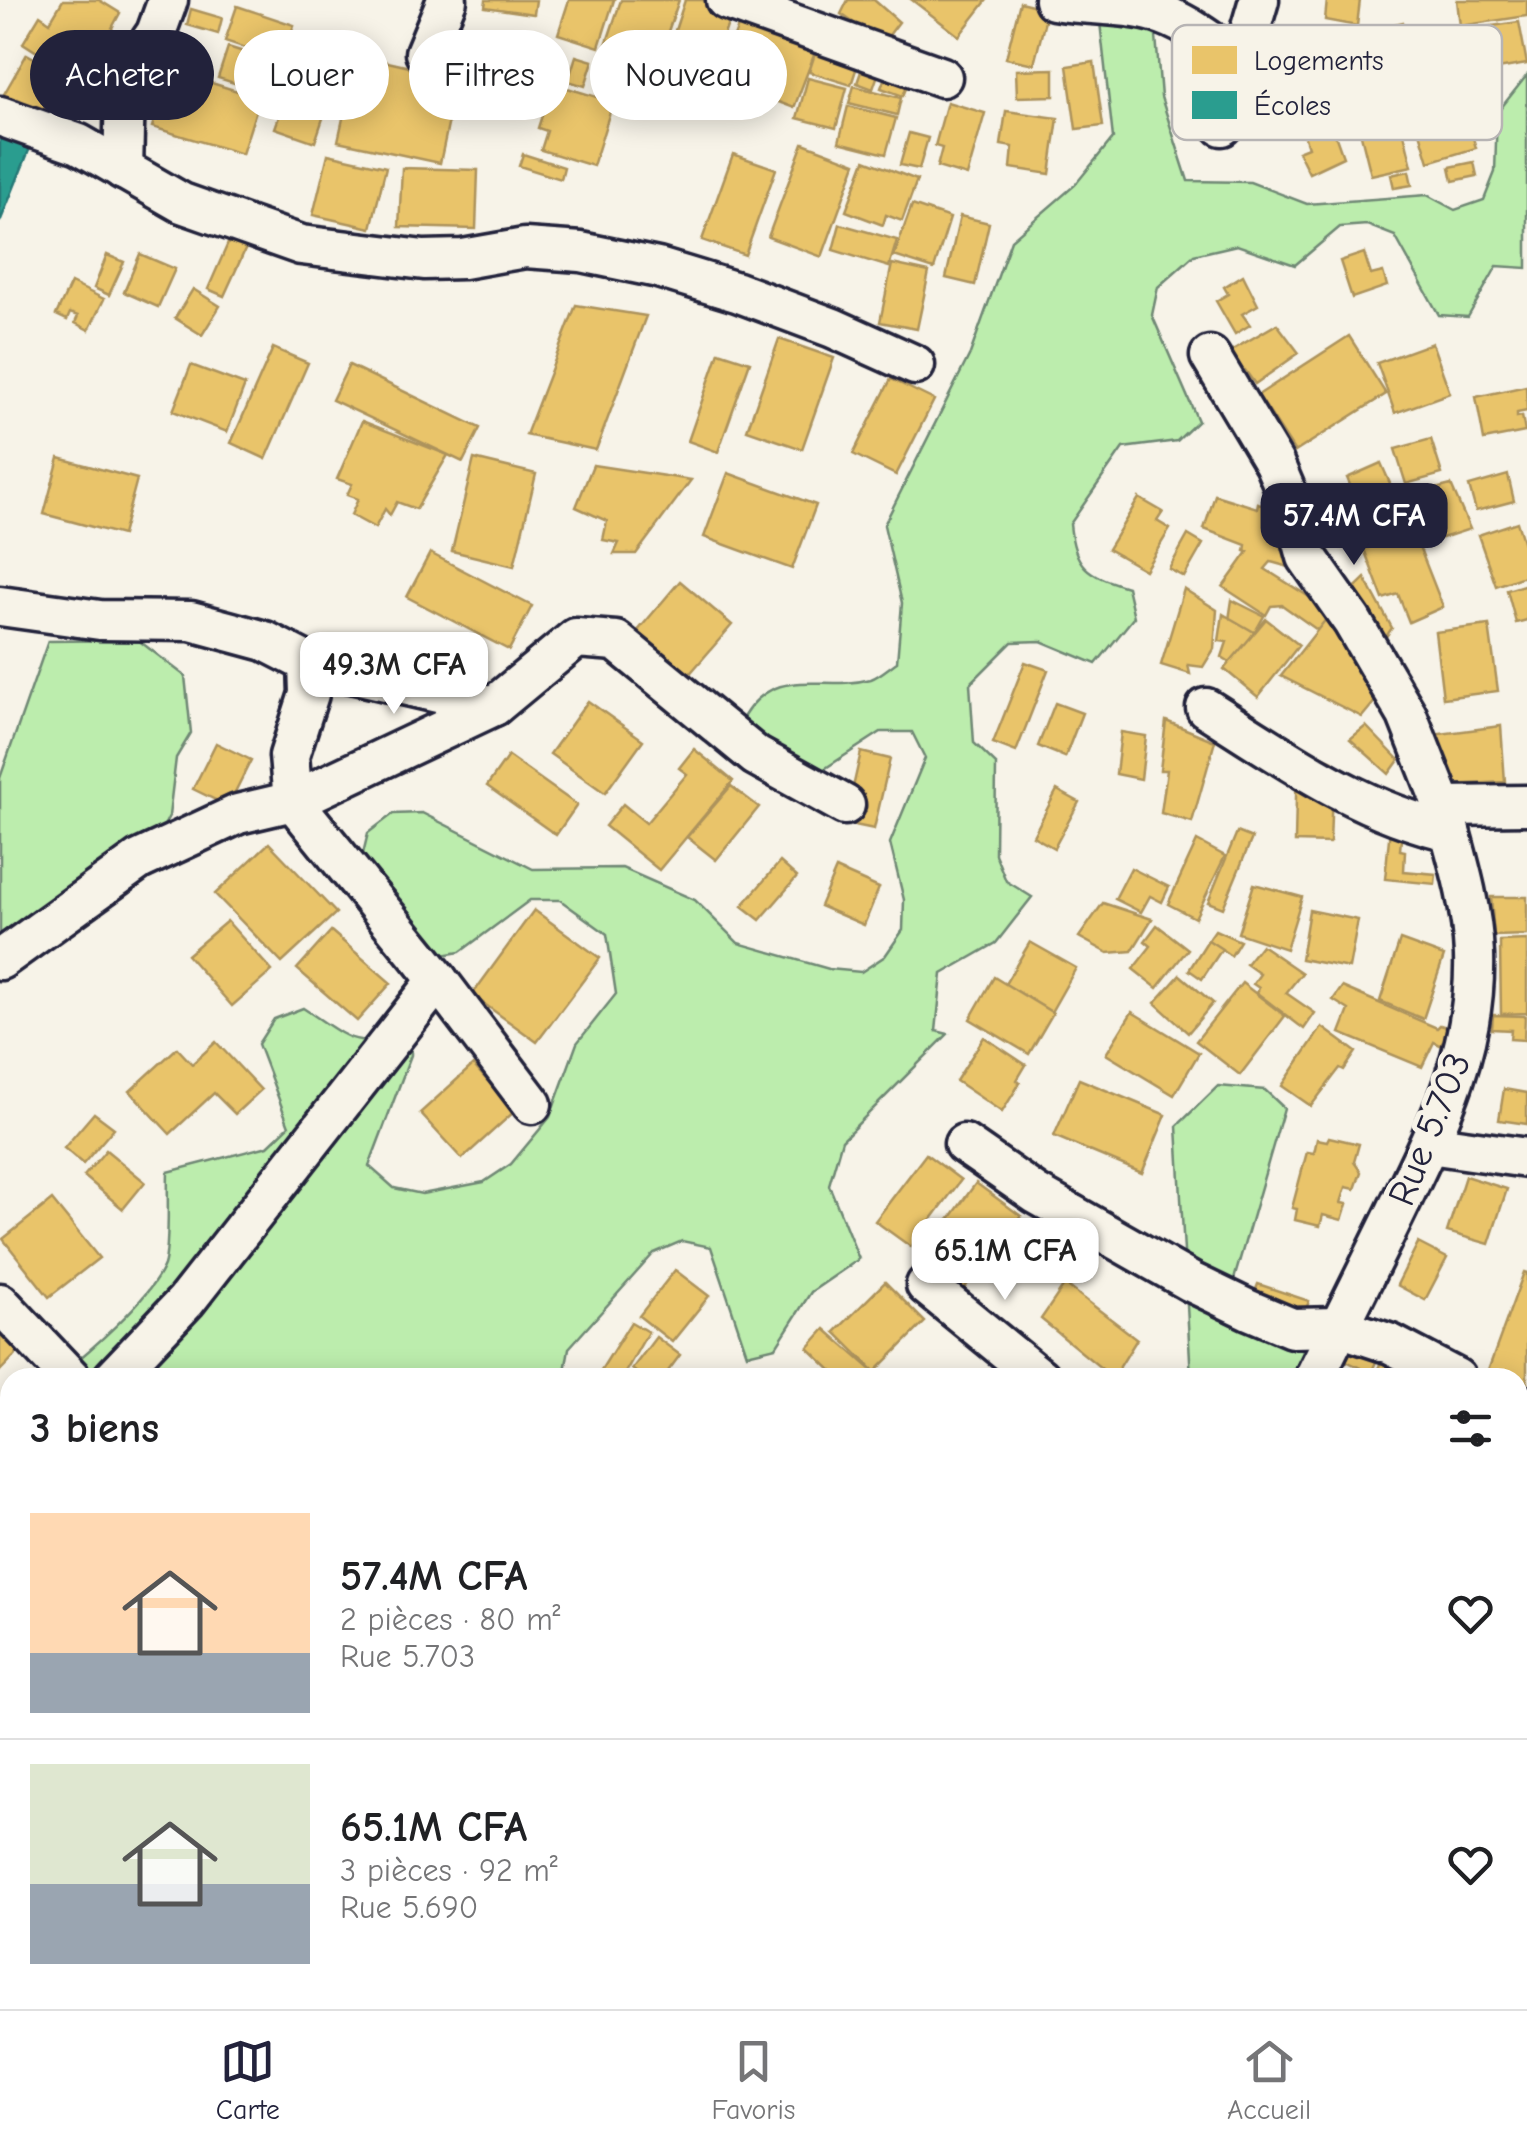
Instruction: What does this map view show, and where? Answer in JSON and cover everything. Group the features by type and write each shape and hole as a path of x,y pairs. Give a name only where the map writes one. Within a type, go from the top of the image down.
{"street":[{"path":"123,170 125,90 132,68 156,33 168,0"},
{"path":"435,30 447,0"},
{"path":"726,0 942,77"},
{"path":"1054,0 1086,1 1160,14 1184,25"},
{"path":"1251,25 1258,0"},
{"path":"0,116 78,144 182,204 300,245 424,260 464,259 525,248 581,252 658,268 737,292 914,364"},
{"name":"Rue 5.703","path":"1210,356 1274,463 1294,510 1306,558 1352,621 1407,715 1446,818 1464,882 1474,954 1469,1028 1458,1075 1429,1144 1319,1368"},
{"path":"0,606 100,620 191,621 265,641 308,664 494,706"},
{"path":"0,960 139,860 238,814 293,801 494,706 576,638 616,641 756,756 844,804"},
{"path":"308,664 309,694 289,756 293,801 532,1104"},
{"path":"1206,708 1357,798 1419,824 1527,805"},
{"path":"122,1368 186,1301 438,980"},
{"path":"964,1144 1036,1194 1234,1304 1292,1328 1339,1327 1391,1344 1437,1368"},
{"path":"1429,1144 1527,1158"},
{"path":"926,1285 1028,1368"},
{"path":"0,1303 62,1368"}],"green space":[{"path":"1130,18 1156,36 1161,97 1188,181 1250,182 1307,204 1427,195 1455,210 1484,200 1495,172 1496,140 1502,140 1502,107 1527,75 1527,268 1497,266 1468,317 1439,315 1395,236 1367,225 1340,227 1295,265 1237,245 1194,255 1158,287 1152,315 1198,421 1177,441 1123,448 1070,524 1079,560 1092,573 1127,587 1134,617 1096,664 1041,641 1012,642 970,684 974,743 996,764 995,854 1006,881 1032,897 996,943 942,974 936,1031 948,1034 842,1140 829,1185 859,1259 811,1292 776,1347 747,1354 711,1247 682,1241 654,1253 569,1348 566,1368 68,1368 116,1326 157,1279 167,1246 168,1172 268,1146 289,1126 258,1044 274,1019 303,1008 343,1034 365,1041 411,1026 411,1055 369,1166 394,1188 422,1194 484,1182 511,1164 550,1117 577,1043 616,994 607,934 560,900 530,900 460,952 431,957 361,862 368,833 393,814 422,813 533,869 622,868 695,900 738,943 829,969 861,972 885,956 903,930 904,900 890,843 925,758 912,732 881,732 818,773 754,779 741,756 737,733 744,716 771,690 801,683 871,679 897,662 902,603 884,525 970,354 1011,240 1075,185 1113,138 1100,22"},
{"path":"138,640 185,676 191,733 176,758 169,816 142,868 0,968 0,778 48,641"},
{"path":"1218,1086 1265,1090 1284,1108 1233,1283 1315,1333 1307,1368 1190,1368 1177,1126"}],"building: Logements":[{"path":"63,0 99,0 120,13 113,30 31,30 40,15 50,22"},
{"path":"486,0 536,0 534,14 485,7"},
{"path":"569,0 614,0 604,30 590,30 590,44 570,38 570,30 559,30"},
{"path":"621,0 679,0 668,30 611,30"},
{"path":"685,0 717,0 734,6 726,30 675,30"},
{"path":"848,0 874,0 899,22 883,43 841,14"},
{"path":"912,0 987,0 959,36"},
{"path":"1327,0 1360,0 1357,25 1325,20"},
{"path":"1457,0 1527,0 1527,16 1460,25"},
{"path":"1020,2 1048,9 1034,64 1006,58"},
{"path":"237,6 294,25 292,30 234,30 234,44 225,41"},
{"path":"191,9 222,18 218,34 187,25"},
{"path":"743,13 819,42 794,108 787,105 787,30 737,30"},
{"path":"1519,22 1527,64 1502,68 1502,25 1499,25"},
{"path":"820,38 862,51 851,85 809,72"},
{"path":"228,47 234,49 234,83 218,78"},
{"path":"27,54 30,56 30,106 18,99 11,113 0,101"},
{"path":"867,54 883,60 873,89 857,83"},
{"path":"893,55 916,63 903,96 881,88"},
{"path":"576,56 590,60 585,86 570,82"},
{"path":"389,62 409,67 409,120 449,120 440,163 338,141 343,120 389,120"},
{"path":"1094,62 1103,126 1076,129 1067,66"},
{"path":"1054,69 1054,96 1017,97 1016,70"},
{"path":"808,78 847,88 836,128 797,118"},
{"path":"214,84 234,90 234,120 253,120 242,154 152,127 154,120 214,120"},
{"path":"854,86 901,98 897,115 849,103"},
{"path":"570,89 590,95 590,120 607,120 593,166 541,150 547,131 538,128 541,120 570,120"},
{"path":"947,102 985,113 967,176 937,167 942,148 935,146"},
{"path":"848,106 896,118 886,154 839,142"},
{"path":"1006,111 1058,118 1050,174 1011,168 1013,147 1001,145"},
{"path":"278,120 322,120 315,142 275,128"},
{"path":"909,133 928,138 919,169 900,165"},
{"path":"1306,140 1337,140 1343,157 1309,173 1298,151 1308,147"},
{"path":"1362,140 1406,140 1412,166 1371,175"},
{"path":"1422,140 1474,140 1476,148 1429,162"},
{"path":"803,143 856,163 822,257 768,237"},
{"path":"328,154 386,167 371,228 313,215"},
{"path":"523,154 564,167 561,179 519,166"},
{"path":"733,154 776,169 745,255 702,240"},
{"path":"865,160 917,180 902,221 886,215 883,225 846,211"},
{"path":"1474,162 1477,176 1453,181 1450,167"},
{"path":"402,168 478,170 476,229 399,227"},
{"path":"1409,171 1412,185 1394,188 1391,175"},
{"path":"912,205 950,218 934,269 894,256"},
{"path":"960,216 989,223 975,285 946,278"},
{"path":"840,224 897,240 889,267 833,250"},
{"path":"233,232 250,239 224,296 208,289"},
{"path":"1364,253 1371,275 1383,272 1387,286 1352,298 1340,261"},
{"path":"140,254 175,269 158,307 124,292"},
{"path":"107,255 124,262 109,295 94,288"},
{"path":"892,264 929,272 917,329 880,322"},
{"path":"1243,275 1258,305 1242,314 1250,325 1235,334 1216,301 1228,294 1224,287"},
{"path":"71,283 104,299 89,330 75,323 78,316 70,313 67,320 56,315"},
{"path":"193,289 220,306 202,335 175,318"},
{"path":"576,305 646,316 596,450 526,435"},
{"path":"1277,324 1299,353 1255,384 1245,370 1234,375 1217,359"},
{"path":"1349,336 1386,394 1295,452 1258,395"},
{"path":"779,339 834,358 802,449 747,430"},
{"path":"1432,343 1450,393 1395,413 1377,363"},
{"path":"273,348 308,363 266,459 231,443"},
{"path":"719,352 750,362 718,452 688,441"},
{"path":"191,365 245,385 227,432 173,411"},
{"path":"349,365 480,428 463,462 332,400"},
{"path":"891,379 934,400 896,475 853,454"},
{"path":"1526,386 1527,411 1517,413 1517,417 1522,416 1525,432 1484,440 1476,397"},
{"path":"362,421 448,455 416,509 397,502 390,515 385,509 375,528 351,515 358,499 347,495 352,484 337,479"},
{"path":"1431,439 1442,474 1406,484 1395,449"},
{"path":"59,458 137,479 122,535 44,514"},
{"path":"474,459 536,474 514,566 452,551"},
{"path":"1381,463 1403,513 1369,529 1347,478"},
{"path":"593,465 691,480 636,554 614,554 619,543 603,540 607,521 576,507"},
{"path":"728,473 816,505 792,569 704,537"},
{"path":"1508,475 1514,501 1476,511 1469,486"},
{"path":"1451,485 1470,529 1427,543 1407,496"},
{"path":"1215,495 1257,508 1258,503 1293,516 1307,572 1271,562 1265,569 1333,612 1320,632 1282,605 1271,606 1266,615 1223,587 1248,552 1246,545 1204,529"},
{"path":"1139,498 1163,512 1157,521 1170,529 1145,570 1108,549"},
{"path":"1517,522 1527,554 1527,575 1496,586 1478,535"},
{"path":"1413,531 1443,607 1409,622 1398,594 1383,599 1364,549"},
{"path":"1188,535 1203,544 1184,577 1169,569"},
{"path":"430,553 532,606 509,650 407,597"},
{"path":"1365,578 1392,628 1372,657 1395,677 1362,717 1281,676 1338,604"},
{"path":"680,581 732,625 687,677 636,633"},
{"path":"1527,584 1527,620 1516,623 1507,590"},
{"path":"1184,589 1217,610 1214,649 1203,667 1188,665 1190,674 1161,665"},
{"path":"1232,600 1264,616 1252,637 1239,647 1231,642 1236,628 1228,626"},
{"path":"1223,614 1254,632 1243,652 1230,662 1222,657 1227,642 1219,641"},
{"path":"1266,619 1299,645 1258,697 1224,669"},
{"path":"1489,625 1498,691 1443,698 1435,632"},
{"path":"1025,662 1048,670 1016,752 993,743"},
{"path":"588,701 643,740 605,793 550,754"},
{"path":"1055,703 1082,713 1065,757 1038,746"},
{"path":"1166,721 1215,741 1192,822 1161,813 1167,770 1160,770"},
{"path":"1366,726 1399,760 1389,774 1350,739"},
{"path":"1501,726 1505,782 1448,785 1447,762 1436,759 1432,735"},
{"path":"1121,732 1146,736 1141,779 1116,774"},
{"path":"216,743 251,760 228,806 193,789"},
{"path":"694,749 733,781 659,870 605,826 623,804 646,823 687,774 679,768"},
{"path":"861,752 890,759 874,829 845,823"},
{"path":"1297,753 1316,753 1333,761 1330,843 1295,842"},
{"path":"508,756 577,805 556,835 487,786"},
{"path":"731,786 759,807 716,860 687,837"},
{"path":"1057,790 1079,802 1054,848 1033,836"},
{"path":"1390,828 1402,829 1404,871 1436,874 1435,884 1385,879"},
{"path":"1237,832 1252,838 1223,908 1208,902"},
{"path":"1197,841 1225,856 1195,918 1168,904"},
{"path":"269,843 336,913 282,963 215,894"},
{"path":"780,862 797,877 760,920 742,906"},
{"path":"1131,868 1169,887 1162,902 1150,896 1141,912 1115,899"},
{"path":"836,869 879,888 864,925 820,906"},
{"path":"1254,884 1302,897 1286,949 1238,933"},
{"path":"1491,897 1527,897 1527,935 1494,936"},
{"path":"1103,903 1152,919 1132,951 1108,953 1079,937"},
{"path":"534,910 600,958 537,1042 472,995"},
{"path":"1309,910 1358,920 1349,968 1301,959"},
{"path":"227,921 272,971 232,1006 187,955"},
{"path":"1157,925 1188,949 1157,988 1133,969 1151,946 1145,941"},
{"path":"1215,930 1240,941 1231,956 1208,940"},
{"path":"331,931 391,983 357,1021 297,969"},
{"path":"1208,940 1222,949 1202,979 1189,970"},
{"path":"1400,940 1444,956 1423,1019 1380,1001"},
{"path":"1527,940 1527,1013 1501,1014 1500,941"},
{"path":"1030,942 1076,968 1051,1012 1005,984"},
{"path":"1261,945 1302,973 1286,993 1315,1013 1304,1029 1257,993 1259,988 1253,984 1260,974 1246,964"},
{"path":"1180,975 1213,1003 1188,1033 1155,1003"},
{"path":"994,977 1053,1013 1029,1054 970,1019"},
{"path":"1242,983 1285,1016 1240,1075 1196,1041"},
{"path":"1342,987 1437,1028 1440,1025 1459,1031 1449,1049 1434,1042 1422,1067 1340,1033 1349,1010 1333,1000"},
{"path":"1132,1012 1199,1053 1174,1095 1106,1054"},
{"path":"1493,1015 1525,1016 1524,1040 1510,1039 1511,1030 1492,1029"},
{"path":"1322,1027 1356,1052 1311,1106 1282,1086"},
{"path":"984,1037 1026,1065 1002,1112 956,1081"},
{"path":"216,1042 261,1090 235,1114 214,1093 170,1134 130,1091 177,1048 192,1064"},
{"path":"473,1065 515,1111 462,1159 420,1113"},
{"path":"1079,1079 1166,1115 1142,1173 1054,1136"},
{"path":"1504,1089 1527,1093 1527,1124 1499,1120"},
{"path":"94,1113 114,1128 83,1164 64,1148"},
{"path":"1329,1137 1359,1144 1354,1162 1361,1172 1355,1189 1346,1187 1341,1203 1347,1204 1342,1220 1323,1215 1320,1226 1295,1220 1297,1209 1292,1208 1307,1152 1314,1153 1317,1139 1327,1141"},
{"path":"106,1150 145,1182 123,1209 84,1176"},
{"path":"926,1154 961,1180 911,1247 875,1221"},
{"path":"1465,1176 1507,1189 1489,1244 1447,1232"},
{"path":"976,1183 1021,1216 961,1293 919,1261"},
{"path":"52,1200 99,1258 49,1297 3,1239"},
{"path":"1418,1243 1447,1258 1425,1300 1397,1285"},
{"path":"675,1270 709,1296 672,1342 639,1316"},
{"path":"1524,1272 1527,1273 1527,1368 1489,1368"},
{"path":"885,1282 925,1322 879,1368 871,1368 835,1332"},
{"path":"1065,1284 1137,1339 1119,1368 1101,1368 1041,1319"},
{"path":"1258,1284 1309,1301 1303,1317 1252,1300"},
{"path":"0,1318 26,1344 0,1368"},
{"path":"631,1322 648,1332 628,1368 602,1368"},
{"path":"825,1329 870,1368 829,1368 808,1348"},
{"path":"656,1337 680,1355 670,1368 633,1368"},
{"path":"1342,1338 1379,1355 1373,1368 1361,1368 1334,1355"},
{"path":"1383,1357 1404,1368 1378,1368"}],"building: Écoles":[{"path":"0,129 36,133 0,222"}]}
